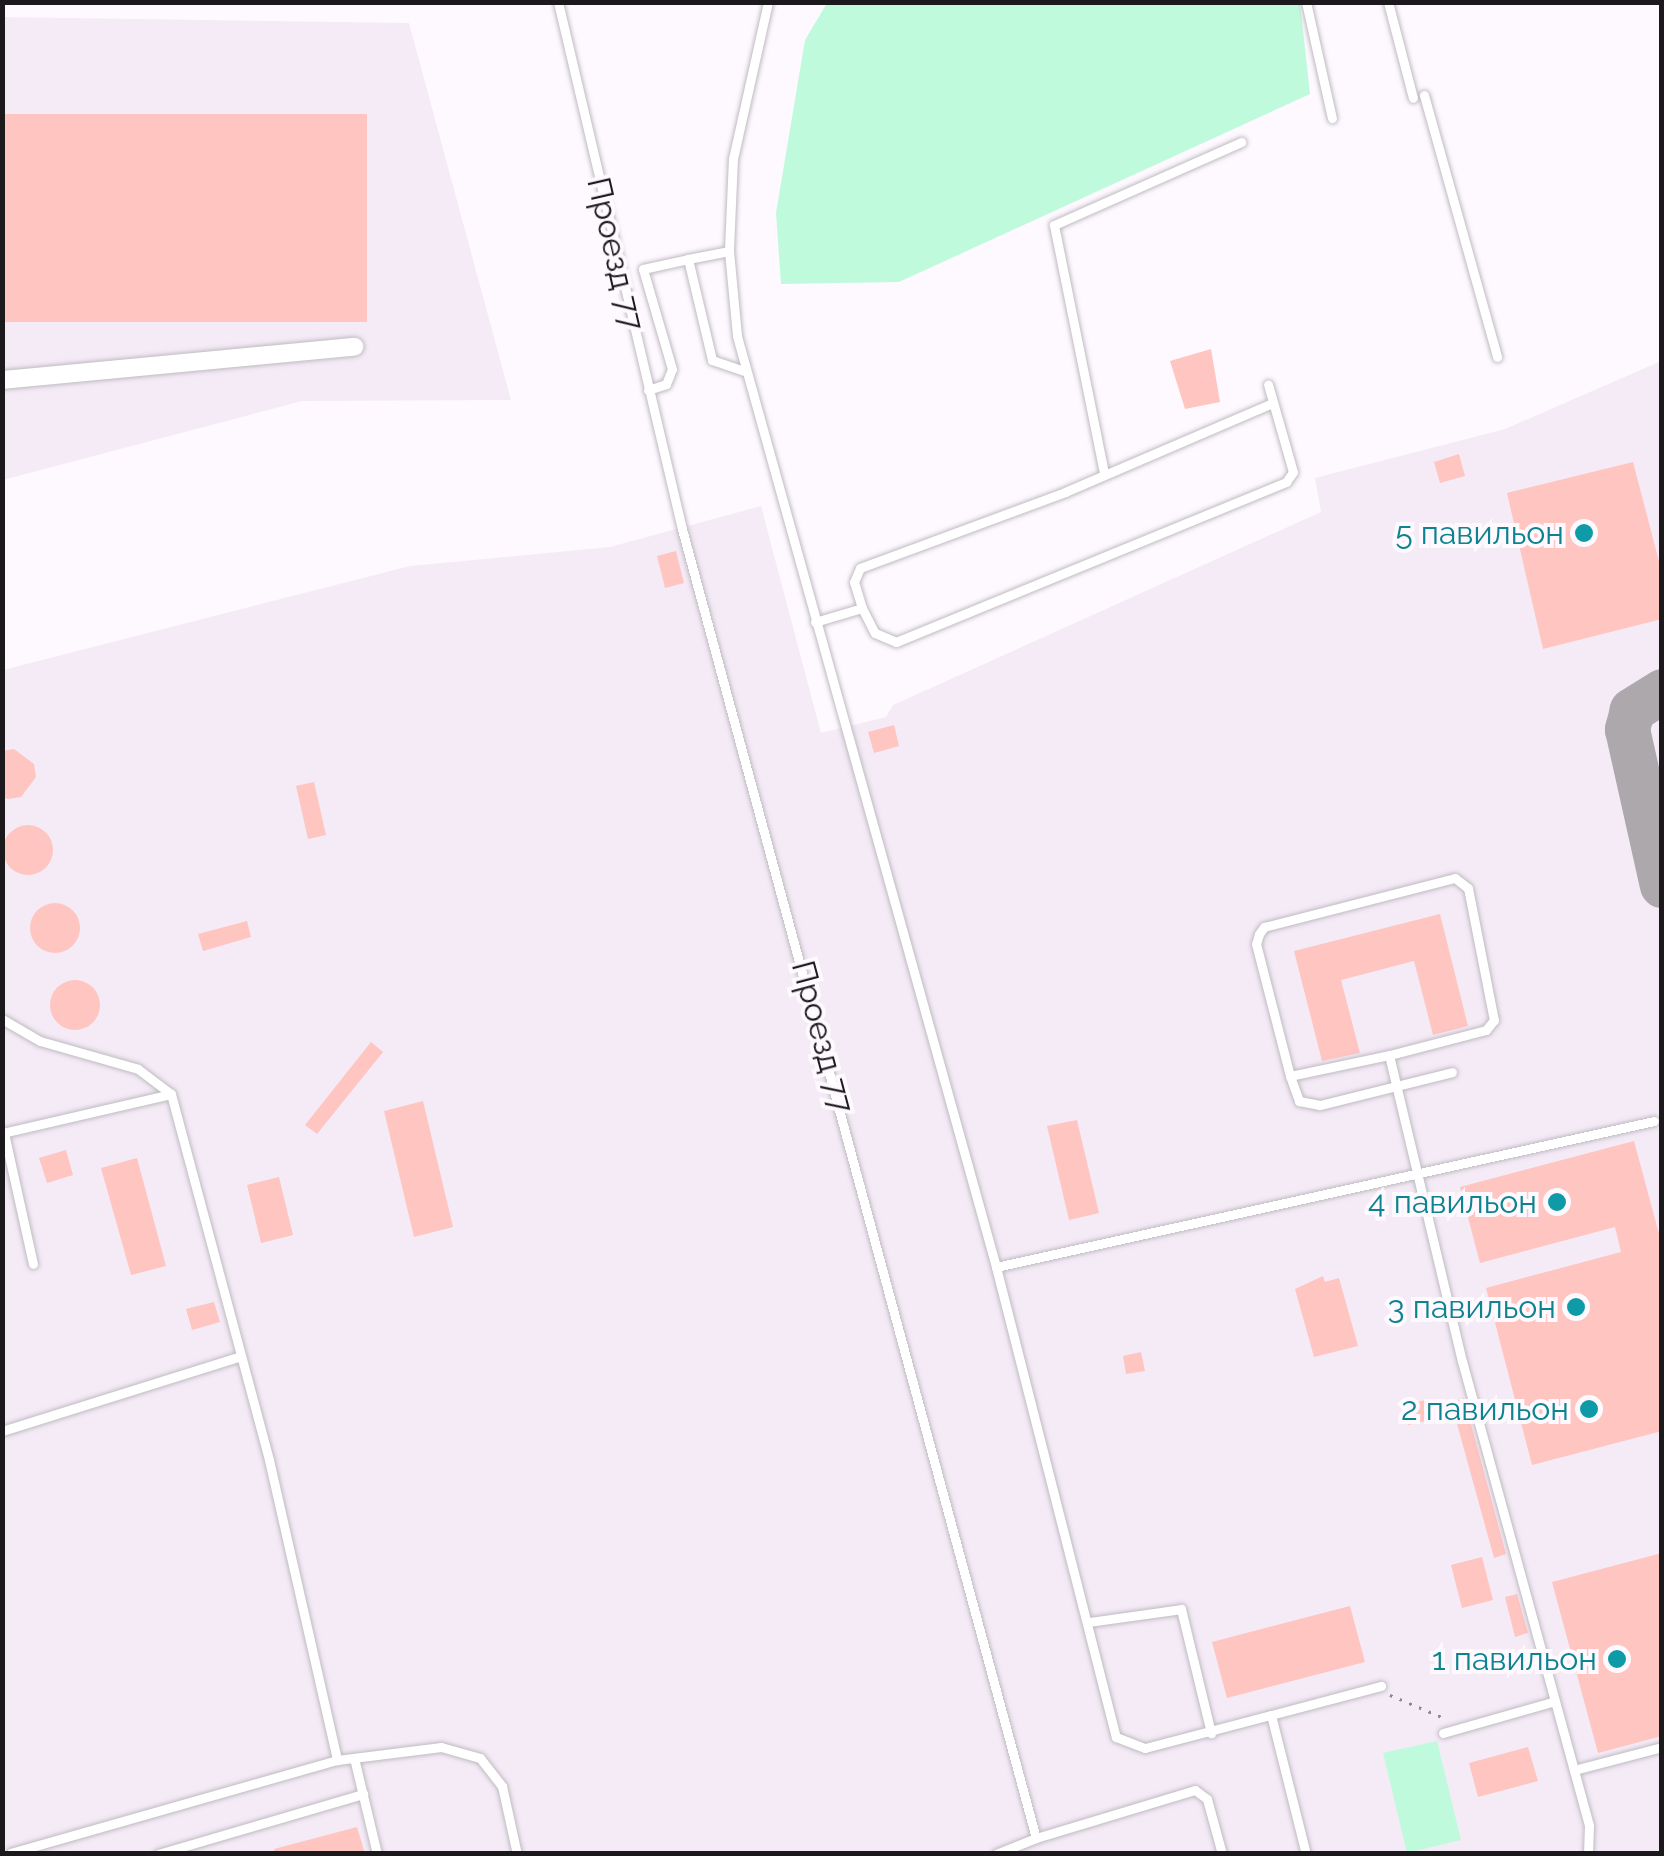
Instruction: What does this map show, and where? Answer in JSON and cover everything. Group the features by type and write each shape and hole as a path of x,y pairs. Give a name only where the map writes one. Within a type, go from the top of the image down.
{"street":[{"path":"2,380 354,347"}],"lane":[{"name":"Проезд 77","path":"558,2 618,276 1036,1838"},
{"path":"768,2 733,158 729,252 744,371 996,1266 1090,1622 1116,1736 1145,1748 1381,1686"},
{"path":"1306,2 1332,118"},
{"path":"1388,2 1497,357"},
{"path":"1104,473 1054,224 1240,142"},
{"path":"618,276 729,252"},
{"path":"688,259 712,360 744,371"},
{"path":"643,269 672,369 666,384 648,390"},
{"path":"1268,384 1274,403 1293,472 1286,482 896,642 876,633 862,608 854,582 860,568 1274,403"},
{"path":"815,622 862,608"},
{"path":"1290,1076 1486,1030 1494,1020 1468,888 1455,878 1264,927 1256,944 1290,1076 1299,1101 1308,1104 1452,1072"},
{"path":"2,1019 40,1042 138,1069 171,1094 242,1356 336,1760"},
{"path":"1388,1054 1412,1171 1589,1825 1588,1854"},
{"path":"33,1264 3,1133 171,1094"},
{"path":"996,1266 1412,1171 1654,1121"},
{"path":"2,1431 242,1356"},
{"path":"1090,1622 1181,1610 1211,1733"},
{"path":"1444,1732 1555,1701"},
{"path":"1271,1715 1306,1854"},
{"path":"1574,1770 1662,1746"},
{"path":"10,1853 336,1760 441,1747 480,1758 502,1786 517,1854"},
{"path":"354,1758 377,1854"},
{"path":"996,1854 1195,1790 1207,1799 1222,1854"},
{"path":"158,1854 364,1794"}],"path":[{"path":"1368,1689 1430,1710 1460,1729"}],"shaded area":[{"path":"3,17 409,23 511,400 302,401 3,480"},
{"path":"1661,361 1661,1853 3,1854 3,670 410,566 610,547 761,506 821,733 886,717 893,705 1321,512 1315,478 1505,429"}],"green space":[{"path":"827,3 1300,3 1310,94 899,282 781,284 776,213 805,40"},
{"path":"1437,1741 1461,1840 1407,1853 1383,1753"}],"building":[{"path":"2,114 367,114 367,322 2,322"},
{"path":"1211,349 1220,402 1185,409 1170,361"},
{"path":"1459,454 1465,476 1440,483 1434,462"},
{"name":"5 павильон","path":"1633,462 1662,573 1662,619 1543,649 1507,493"},
{"path":"676,551 684,583 665,588 657,556"},
{"path":"894,725 899,746 874,753 868,732"},
{"path":"14,749 34,764 36,777 21,797 8,799 2,797 2,751"},
{"path":"314,782 326,835 308,839 296,786"},
{"path":"28,825 45,833 53,850 45,867 28,875 11,867 3,850 11,833"},
{"path":"55,903 72,911 80,928 72,945 55,953 38,945 30,928 38,911"},
{"path":"1440,914 1468,1026 1433,1035 1414,961 1341,980 1360,1053 1322,1061 1294,951"},
{"path":"247,921 251,937 203,951 198,934"},
{"path":"75,980 92,988 100,1005 92,1022 75,1030 58,1022 50,1005 58,988"},
{"path":"371,1042 383,1052 317,1134 305,1125"},
{"path":"423,1101 453,1227 414,1237 384,1111"},
{"path":"1077,1120 1099,1213 1069,1220 1047,1126"},
{"path":"1634,1141 1662,1245 1662,1431 1532,1465 1486,1288 1621,1252 1615,1227 1480,1263 1460,1187"},
{"path":"66,1150 73,1175 47,1183 39,1158"},
{"path":"137,1158 166,1266 131,1275 101,1168"},
{"path":"279,1177 293,1235 261,1243 247,1185"},
{"path":"1323,1276 1325,1282 1339,1278 1358,1346 1314,1357 1295,1289"},
{"path":"214,1302 220,1322 192,1330 186,1309"},
{"path":"1141,1352 1145,1371 1126,1374 1123,1356"},
{"path":"1464,1398 1506,1554 1494,1558 1451,1402"},
{"path":"1425,1400 1430,1420 1408,1425 1403,1406"},
{"name":"1 павильон","path":"1662,1553 1662,1736 1598,1753 1552,1582"},
{"path":"1482,1557 1493,1600 1462,1608 1451,1565"},
{"path":"1517,1594 1528,1633 1515,1637 1505,1597"},
{"path":"1350,1606 1365,1662 1227,1698 1212,1642"},
{"path":"1528,1747 1538,1781 1478,1797 1469,1763"},
{"path":"357,1827 365,1854 275,1854 274,1849"}],"taxiway":[{"path":"1662,691 1632,710 1627,729 1662,885"}],"place":[{"name":"5 павильон","path":"1584,533"},
{"name":"4 павильон","path":"1557,1202"},
{"name":"3 павильон","path":"1576,1307"},
{"name":"2 павильон","path":"1589,1409"},
{"name":"1 павильон","path":"1617,1659"}]}
